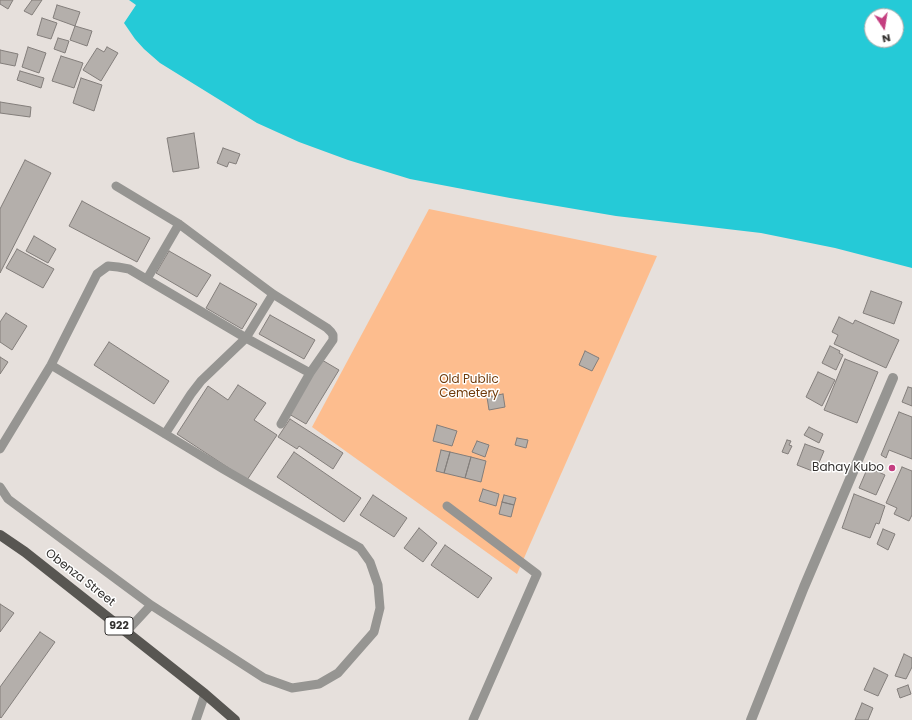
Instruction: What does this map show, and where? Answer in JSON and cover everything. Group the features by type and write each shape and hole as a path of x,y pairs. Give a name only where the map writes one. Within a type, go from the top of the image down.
{"main road":[{"name":"Obenza Street","path":"0,535 31,557 205,694 235,720"}],"street":[{"path":"751,720 804,587 893,378"}],"lane":[{"path":"116,186 179,224 273,294 328,328 334,340 310,373 281,424"},
{"path":"147,279 179,224"},
{"path":"0,449 51,365 97,274 108,266 118,266 129,269 246,338 310,373"},
{"path":"165,434 201,381 246,338 273,294"},
{"path":"0,487 8,499 151,605 264,678 292,688 320,684 338,673 374,632 380,608 378,585 370,562 360,548 236,477 51,365"},
{"path":"447,506 537,574 473,720"},
{"path":"126,632 151,605"},
{"path":"196,720 205,694"}],"green space":[{"name":"Old Public Cemetery","path":"429,209 657,256 517,574 312,427"}],"water":[{"path":"129,0 912,0 912,268 835,248 761,233 616,216 410,179 348,160 299,142 257,123 160,63 135,39 124,23 136,5"}],"building":[{"path":"0,0 13,0 8,9 0,4"},
{"path":"32,0 42,0 32,15 24,11"},
{"path":"57,5 80,12 75,26 53,18"},
{"path":"42,18 57,23 51,39 37,35"},
{"path":"75,26 92,31 87,46 70,40"},
{"path":"58,38 69,41 65,53 54,49"},
{"path":"28,47 46,53 39,73 22,67"},
{"path":"107,47 118,53 101,81 83,70 97,48 104,52"},
{"path":"0,50 18,54 15,66 0,63"},
{"path":"61,56 83,63 74,88 52,81"},
{"path":"20,71 44,78 41,88 17,80"},
{"path":"81,78 102,85 94,111 73,103"},
{"path":"0,102 31,107 30,117 0,113"},
{"path":"194,133 199,168 173,172 167,138"},
{"path":"223,148 240,154 236,164 229,162 227,167 217,163"},
{"path":"25,160 51,173 0,273 0,209"},
{"path":"82,201 150,238 137,262 69,226"},
{"path":"34,236 56,249 48,263 26,251"},
{"path":"17,249 54,269 43,288 6,268"},
{"path":"169,251 211,275 197,297 156,273"},
{"path":"220,283 257,304 242,329 206,308"},
{"path":"871,291 902,302 894,324 863,313"},
{"path":"6,313 27,326 12,350 0,342 0,322"},
{"path":"270,315 315,340 304,359 259,334"},
{"path":"839,317 853,324 855,320 899,340 886,368 834,344 838,335 832,332"},
{"path":"109,342 169,381 154,404 94,365"},
{"path":"830,346 840,351 839,353 843,355 836,370 822,363"},
{"path":"585,351 599,358 592,371 579,365"},
{"path":"0,357 8,362 0,374"},
{"path":"845,359 878,372 857,423 824,410"},
{"path":"322,360 339,370 306,424 289,414"},
{"path":"818,372 835,380 822,406 806,397"},
{"path":"238,385 266,403 254,420 277,435 247,480 177,434 208,386 228,400"},
{"path":"908,387 912,388 912,406 902,402"},
{"path":"503,394 505,407 489,410 487,397"},
{"path":"899,412 912,417 912,459 889,450 886,458 881,455"},
{"path":"290,419 343,453 333,469 299,446 297,449 278,437"},
{"path":"437,425 457,431 452,446 433,441"},
{"path":"809,427 823,434 819,443 804,435"},
{"path":"517,438 528,440 526,448 515,445"},
{"path":"787,440 791,441 789,445 792,446 788,454 782,452"},
{"path":"477,441 489,445 485,457 472,452"},
{"path":"805,444 824,451 815,472 797,465"},
{"path":"441,450 450,452 444,473 436,471"},
{"path":"294,452 361,498 344,522 277,477"},
{"path":"450,452 471,457 465,478 444,473"},
{"path":"471,457 486,461 481,482 465,478"},
{"path":"868,467 885,475 876,495 859,488"},
{"path":"902,467 912,471 912,515 909,521 894,514 897,508 886,503"},
{"path":"483,489 499,494 496,506 479,501"},
{"path":"854,494 885,506 879,524 876,523 870,538 842,528"},
{"path":"373,495 407,518 394,537 360,515"},
{"path":"504,495 516,498 514,505 502,502"},
{"path":"502,502 514,505 511,517 499,514"},
{"path":"419,528 437,543 423,562 404,548"},
{"path":"883,529 895,534 888,550 877,544"},
{"path":"445,545 492,578 478,598 431,565"},
{"path":"0,604 14,613 0,632"},
{"path":"40,632 55,642 1,718 0,687"},
{"path":"904,654 912,658 912,667 906,679 895,676"},
{"path":"874,668 888,675 878,696 864,690"},
{"path":"908,685 911,694 900,698 897,689"},
{"path":"862,703 873,708 868,720 855,720"}],"place":[{"name":"Bahay Kubo","path":"892,468"}]}
